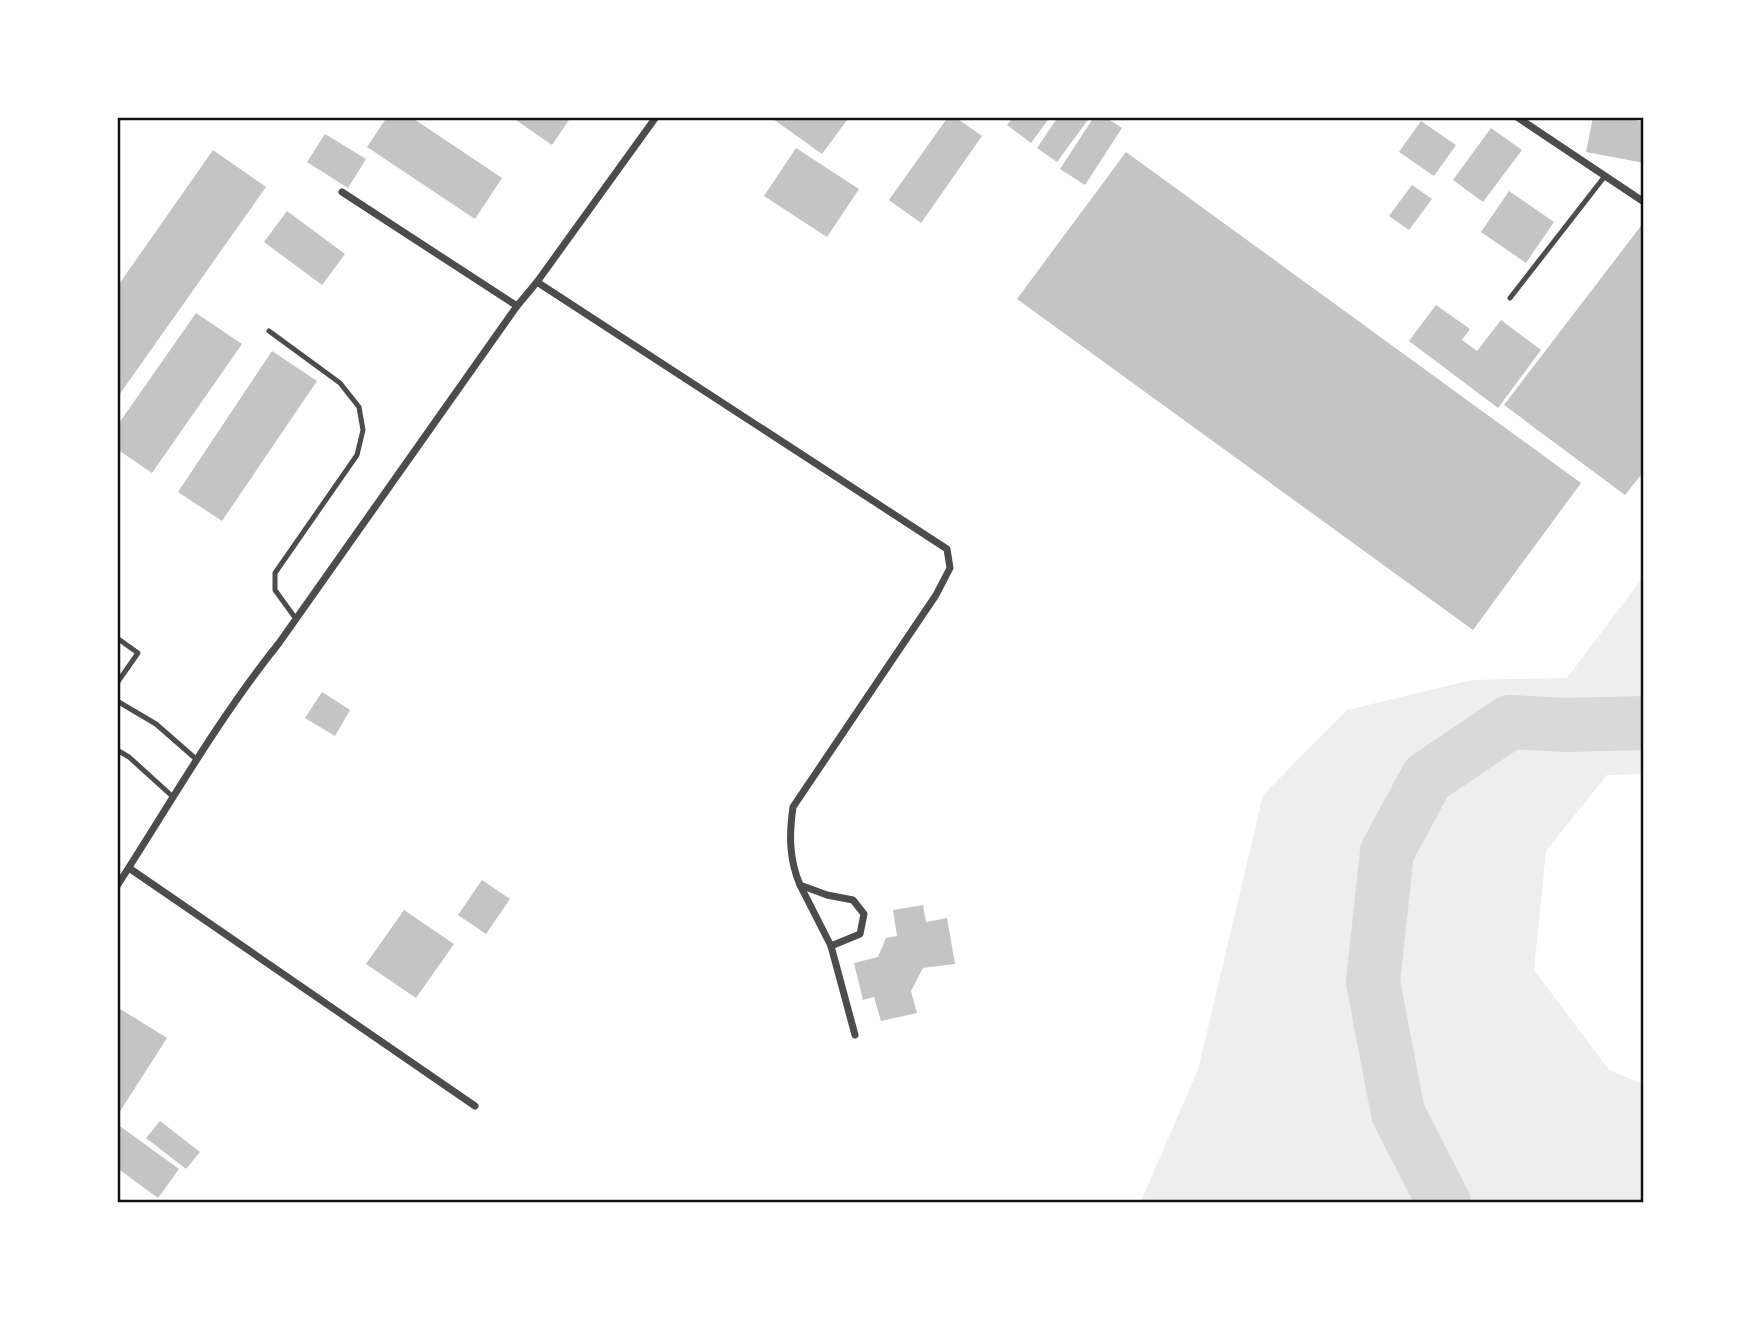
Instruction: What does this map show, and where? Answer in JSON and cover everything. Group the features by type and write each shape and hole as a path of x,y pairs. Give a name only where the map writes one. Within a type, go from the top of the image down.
{"street":[{"path":"117,886 172,796 249,681 296,619 517,306 656,117"},
{"path":"1517,117 1644,202"},
{"path":"342,192 517,306"},
{"path":"537,282 947,549 950,568 936,595 793,807 790,829 792,866 831,946 855,1035"},
{"path":"129,868 475,1106"},
{"path":"800,885 827,895 853,900 864,914 860,934 831,946"}],"lane":[{"path":"1510,298 1605,176"},
{"path":"269,331 340,383 359,407 363,430 357,454 275,573 275,590 296,619"},
{"path":"117,638 138,653 117,683"},
{"path":"117,701 156,724 196,759"},
{"path":"117,751 129,757 172,796"}],"shaded area":[{"path":"1644,576 1644,774 1607,775 1546,851 1534,970 1609,1070 1644,1085 1644,1203 1140,1203 1198,1070 1263,795 1347,710 1472,680 1567,678"}],"building":[{"path":"387,117 411,117 502,178 475,219 367,147"},
{"path":"518,117 571,117 552,145 516,120"},
{"path":"843,117 847,120 822,154 773,119"},
{"path":"948,117 955,117 982,136 921,223 889,200"},
{"path":"1013,117 1050,117 1031,143 1007,125"},
{"path":"1058,117 1090,117 1057,162 1037,148"},
{"path":"1094,117 1105,117 1122,128 1085,185 1060,169"},
{"path":"1593,117 1621,117 1644,122 1644,163 1586,152"},
{"path":"1421,121 1456,145 1434,176 1399,152"},
{"path":"1491,128 1522,150 1483,202 1453,180"},
{"path":"325,134 366,159 348,188 307,162"},
{"path":"796,148 859,189 827,237 764,196"},
{"path":"213,150 266,187 117,398 117,287"},
{"path":"1126,152 1581,483 1473,630 1017,299"},
{"path":"1412,185 1432,199 1409,230 1389,216"},
{"path":"1509,191 1554,222 1526,263 1481,232"},
{"path":"287,211 345,254 322,285 264,242"},
{"path":"1644,222 1644,471 1625,495 1504,405"},
{"path":"1436,305 1470,329 1462,340 1477,351 1501,320 1541,350 1498,408 1409,341"},
{"path":"196,313 242,344 152,473 117,449 117,426"},
{"path":"272,351 317,381 222,521 178,492"},
{"path":"322,692 350,710 335,736 305,718"},
{"path":"482,880 510,899 486,934 458,915"},
{"path":"923,905 926,922 947,918 955,964 923,968 911,991 917,1013 881,1021 874,997 863,1000 854,963 878,957 886,938 897,936 893,910"},
{"path":"404,910 454,944 416,998 366,964"},
{"path":"117,1007 167,1038 117,1116"},
{"path":"160,1121 200,1152 186,1169 146,1138"},
{"path":"117,1124 179,1169 158,1198 117,1168"}],"waterway":[{"path":"1444,1203 1398,1113 1373,982 1387,852 1427,778 1510,722 1566,725 1644,723"}]}
